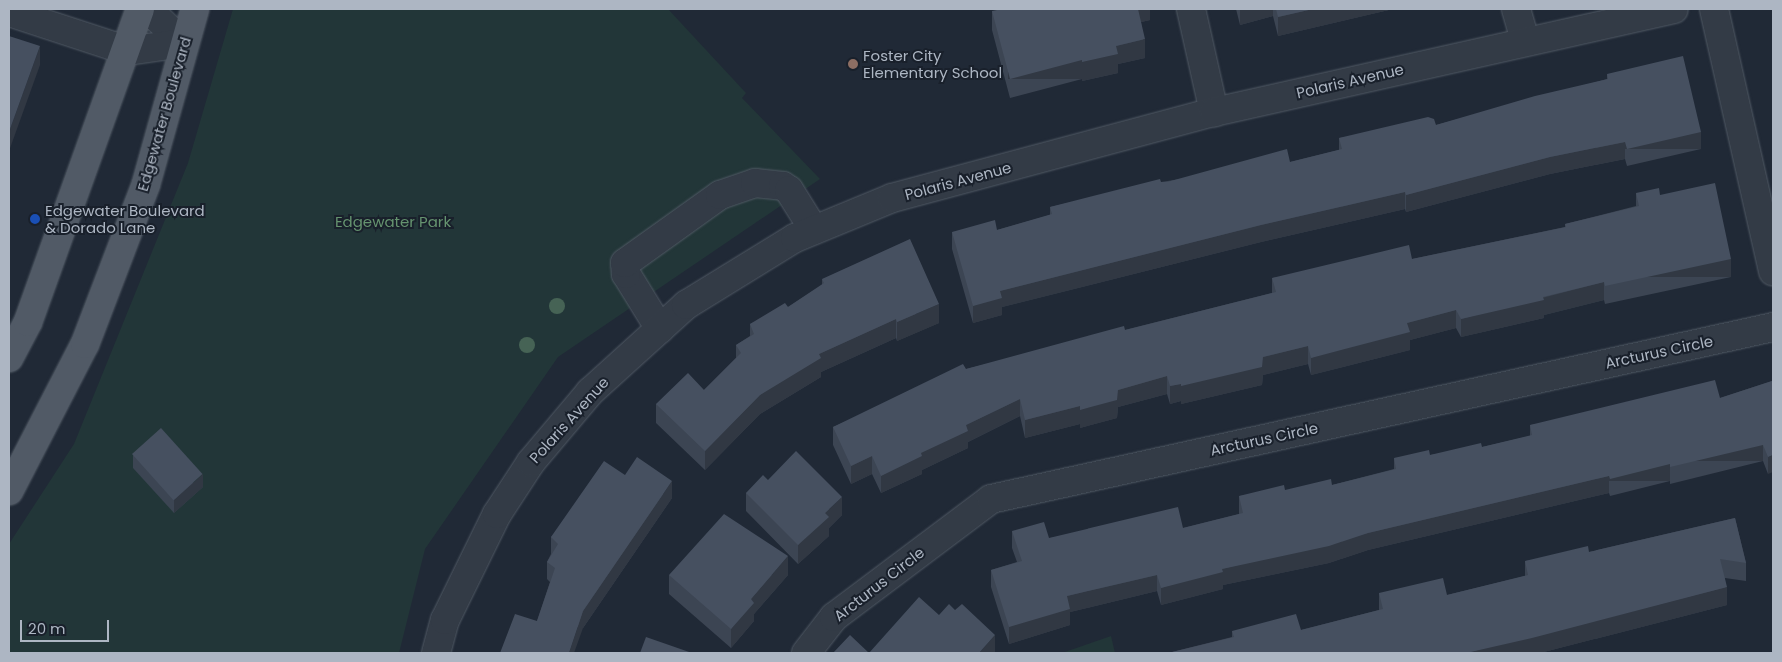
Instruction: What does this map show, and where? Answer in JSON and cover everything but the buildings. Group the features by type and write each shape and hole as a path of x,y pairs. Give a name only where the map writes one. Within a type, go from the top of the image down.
{"main road":[{"path":"9,358 28,322 128,50 140,9"},
{"name":"Edgewater Boulevard","path":"9,492 85,344 146,184 183,44 195,9"}],"street":[{"path":"148,9 183,44"},
{"path":"1191,9 1214,112"},
{"path":"1516,9 1524,41"},
{"name":"Polaris Avenue","path":"436,653 445,620 467,569 497,514 531,462 590,392 686,305 795,238 892,198 1214,112 1524,41 1674,9"},
{"path":"1714,9 1773,271"},
{"path":"9,12 128,50 183,44"},
{"path":"660,329 630,281 625,263 720,195 755,183 783,186 789,190 814,230"},
{"name":"Arcturus Circle","path":"806,653 834,617 991,499 1773,327"}],"green space":[{"name":"Edgewater Park","path":"233,9 668,9 746,93 742,98 820,179 558,357 425,549 399,653 9,653 9,544 74,444 188,163"},
{"path":"1111,636 1115,653 1062,653"}],"place":[{"name":"Foster City Elementary School","path":"853,64"},
{"name":"Edgewater Boulevard & Dorado Lane","path":"35,219"}]}
